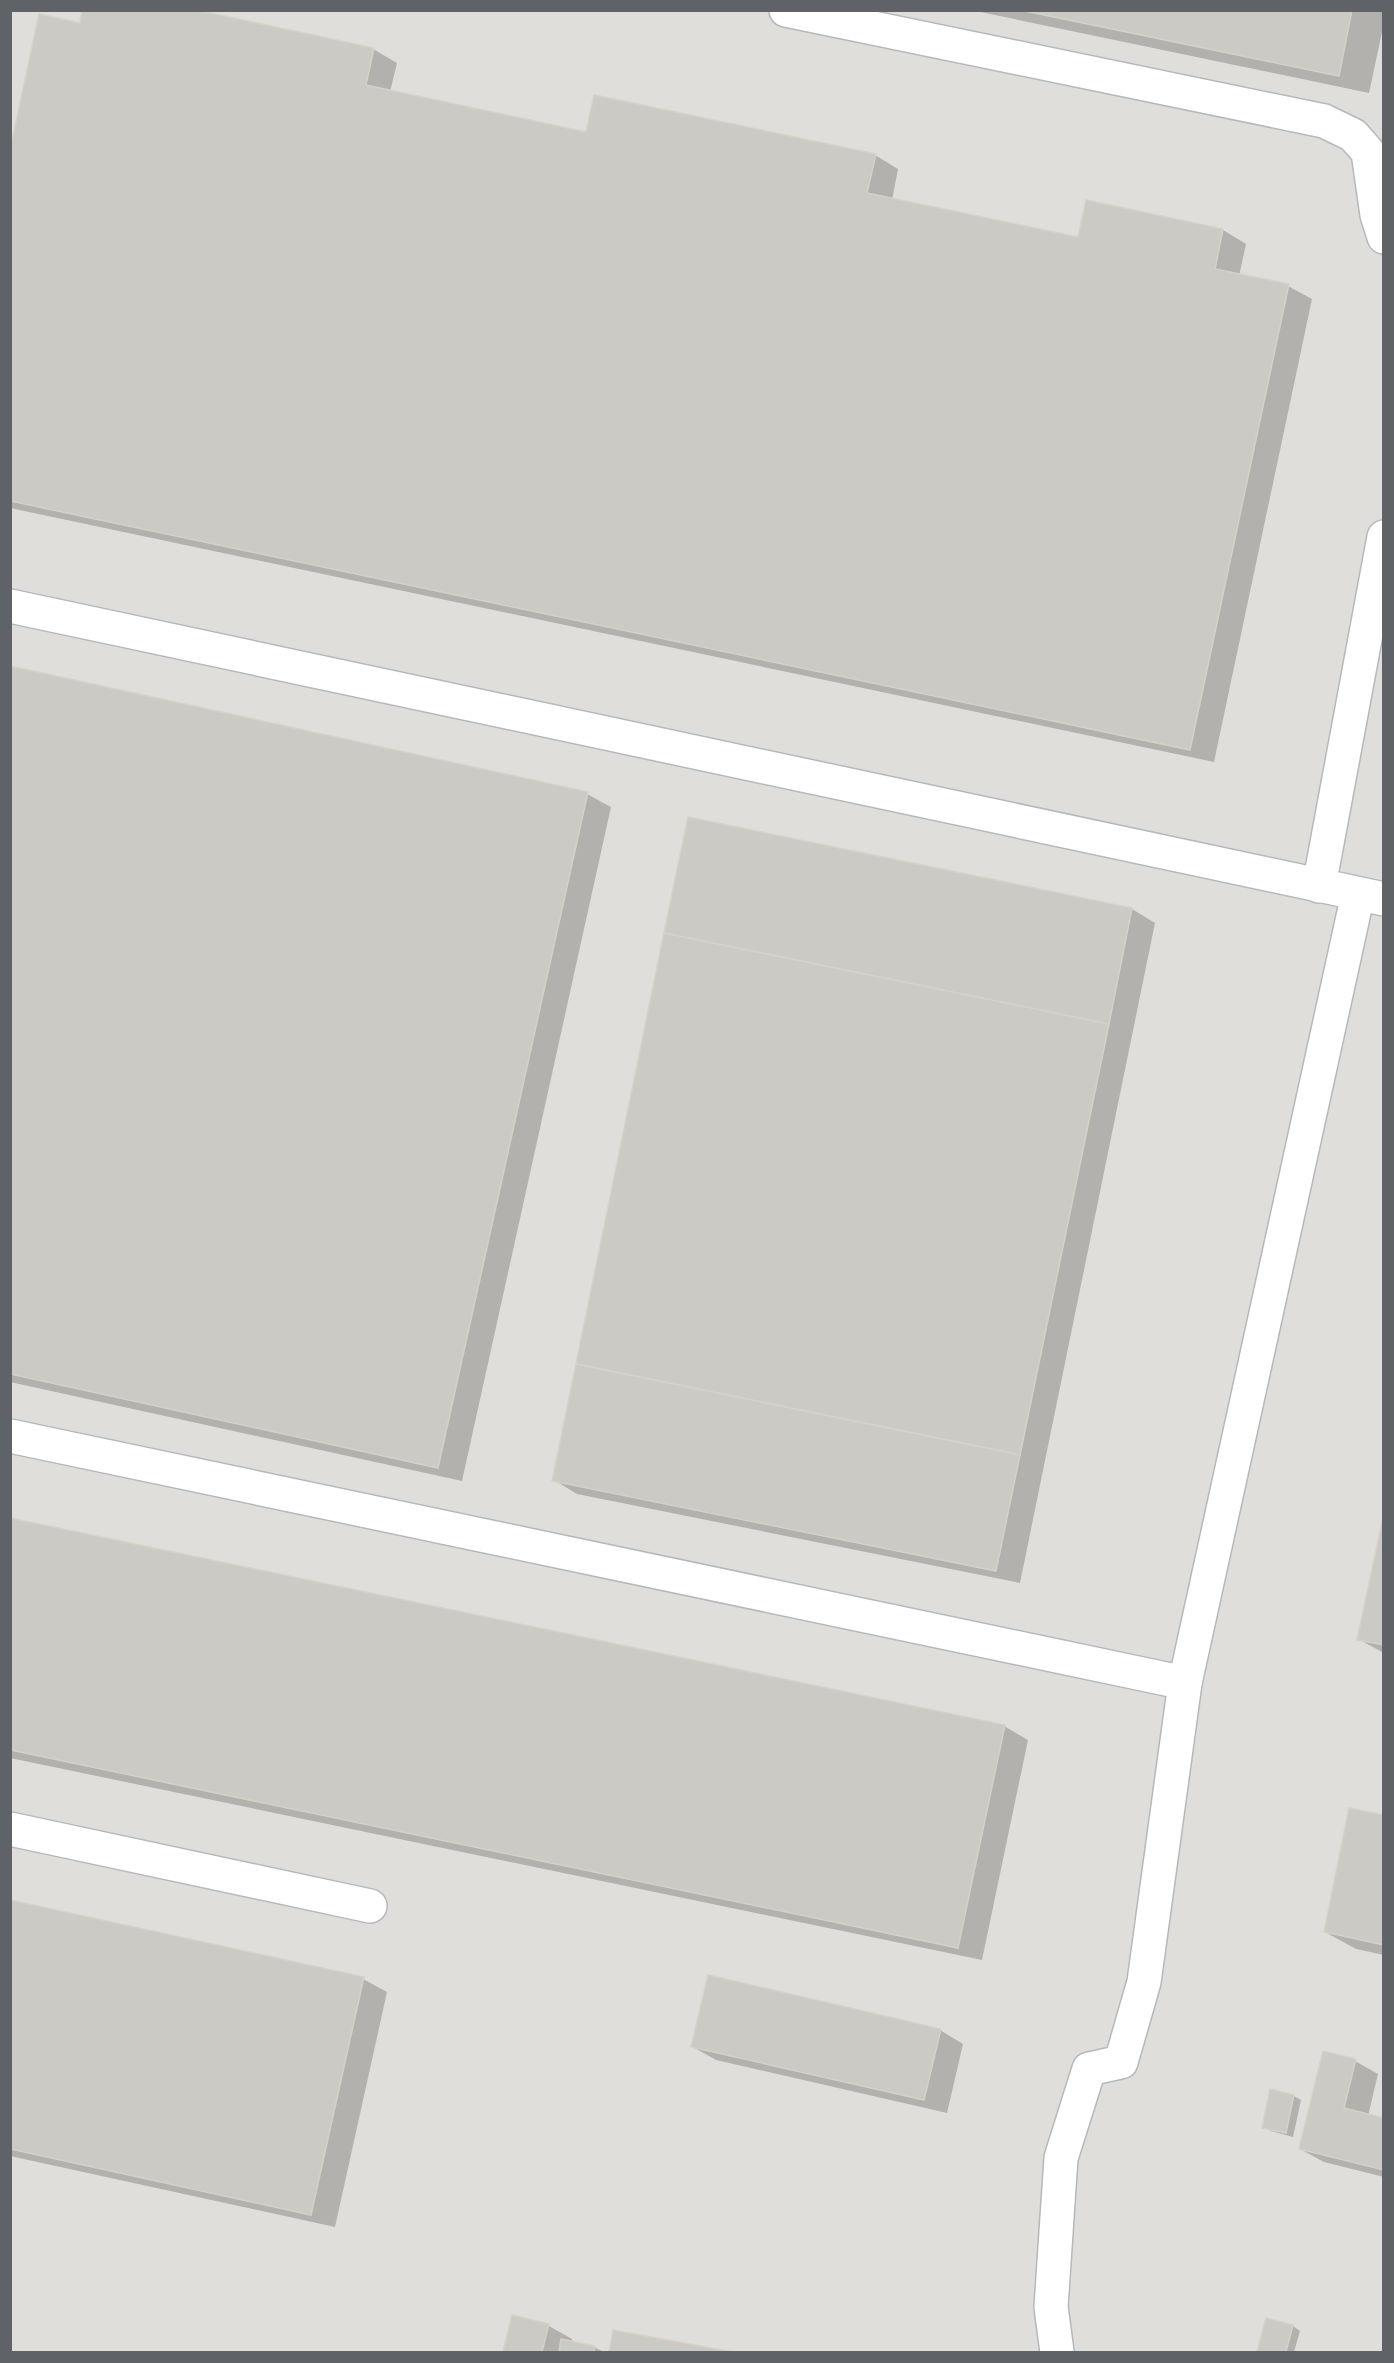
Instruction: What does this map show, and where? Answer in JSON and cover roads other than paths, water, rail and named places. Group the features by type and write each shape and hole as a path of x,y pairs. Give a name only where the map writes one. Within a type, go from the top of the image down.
{"lane":[{"path":"786,10 1324,121 1353,135 1368,152 1377,215 1383,237"},
{"path":"1319,886 1383,537"},
{"path":"10,606 1371,897 1185,1683 1144,1982 1121,2062 1089,2069 1061,2158 1051,2307 1057,2352"},
{"path":"10,1436 1185,1683"},
{"path":"10,1829 370,1906"}]}
